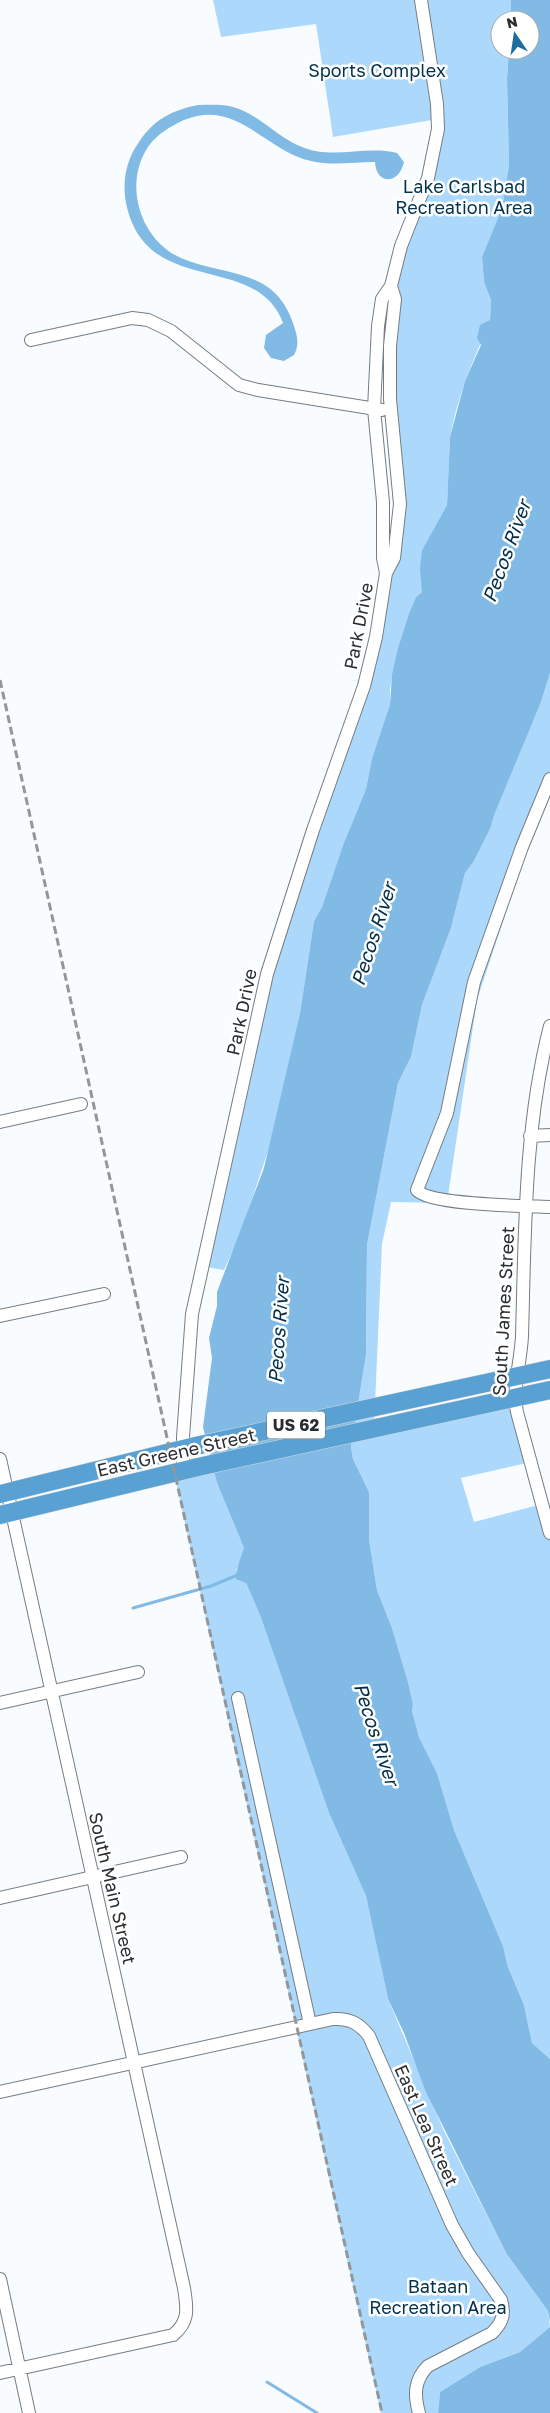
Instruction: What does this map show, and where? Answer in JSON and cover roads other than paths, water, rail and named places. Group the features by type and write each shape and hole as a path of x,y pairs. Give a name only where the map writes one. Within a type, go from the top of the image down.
{"highway":[{"name":"East Greene Street","path":"4,1494 190,1447 550,1369"},
{"name":"East Greene Street","path":"6,1514 183,1470 550,1390"}],"street":[{"name":"Park Drive","path":"386,573 383,558 383,508 374,408 378,326 382,299 391,286 402,246 428,178 437,142 437,104 421,0"},
{"name":"Park Drive","path":"183,1470 190,1447 188,1344 196,1290 224,1174 267,974 313,830 364,686 376,637 386,573 394,558 400,504 390,411 390,346 395,299 391,286"},
{"path":"31,340 138,317 158,323 171,331 239,385 258,390 390,411"},
{"path":"550,779 522,847 474,982 447,1114 417,1190 424,1196 446,1200 550,1207"},
{"name":"South James Street","path":"550,1026 540,1064 530,1136 519,1376 515,1397 517,1412 550,1533"},
{"path":"0,1122 81,1104"},
{"path":"530,1136 550,1135"},
{"path":"0,1316 104,1294"},
{"name":"South Main Street","path":"0,1459 6,1514 51,1691 184,2288 187,2314 184,2325 173,2334 20,2369"},
{"path":"0,1703 138,1672"},
{"path":"238,1698 310,2024"},
{"path":"0,1898 181,1857"},
{"name":"East Lea Street","path":"0,2092 310,2024 345,2018 361,2026 369,2036 452,2225 468,2253 501,2300 503,2314 501,2324 492,2333 428,2366 420,2374 415,2399 419,2413"},
{"path":"0,2279 29,2413"},
{"path":"0,2373 20,2369"}],"water":[{"name":"Pecos River","path":"511,0 550,0 550,673 541,702 494,815 490,829 474,861 465,873 451,928 422,1005 411,1057 398,1083 367,1245 366,1355 351,1447 353,1459 369,1492 369,1539 377,1590 392,1628 408,1682 413,1704 412,1711 419,1737 437,1773 454,1830 503,1946 508,1967 524,2005 532,2043 550,2059 550,2322 548,2311 506,2253 425,2090 404,2033 388,1999 366,1896 329,1813 260,1615 246,1583 236,1579 244,1548 217,1483 203,1427 212,1358 209,1338 217,1306 217,1292 264,1168 300,1013 314,921 322,907 343,845 366,789 372,758 390,704 392,675 397,651 409,613 416,597 422,592 420,569 422,550 447,505 450,437 465,381 481,345 477,338 480,325 490,320 491,300 484,282 482,257 502,208 509,166 508,60 540,60 540,10 511,10"},
{"path":"198,105 225,105 242,110 260,120 284,138 314,151 338,153 385,151 397,153 404,162 398,175 388,179 383,178 376,170 375,162 335,164 311,161 279,147 250,128 235,121 220,116 203,115 174,125 164,131 148,147 137,177 137,194 140,210 146,225 167,250 181,258 246,277 261,283 274,292 285,305 296,332 297,347 294,355 284,361 271,358 264,348 266,335 283,323 269,301 250,287 177,264 155,252 137,233 126,203 126,171 131,156 145,134 151,127 172,113"},
{"path":"550,2327 550,2413 438,2413 440,2392 480,2367 520,2352"}],"waterway":[{"path":"133,1608 211,1586 240,1574"},
{"path":"267,2382 317,2413"}],"railway":[{"path":"0,680 382,2413"}],"park label":[{"name":"Sports Complex","path":"377,70"},
{"name":"Lake Carlsbad Recreation Area","path":"464,196"},
{"name":"Bataan Recreation Area","path":"438,2296"}]}
